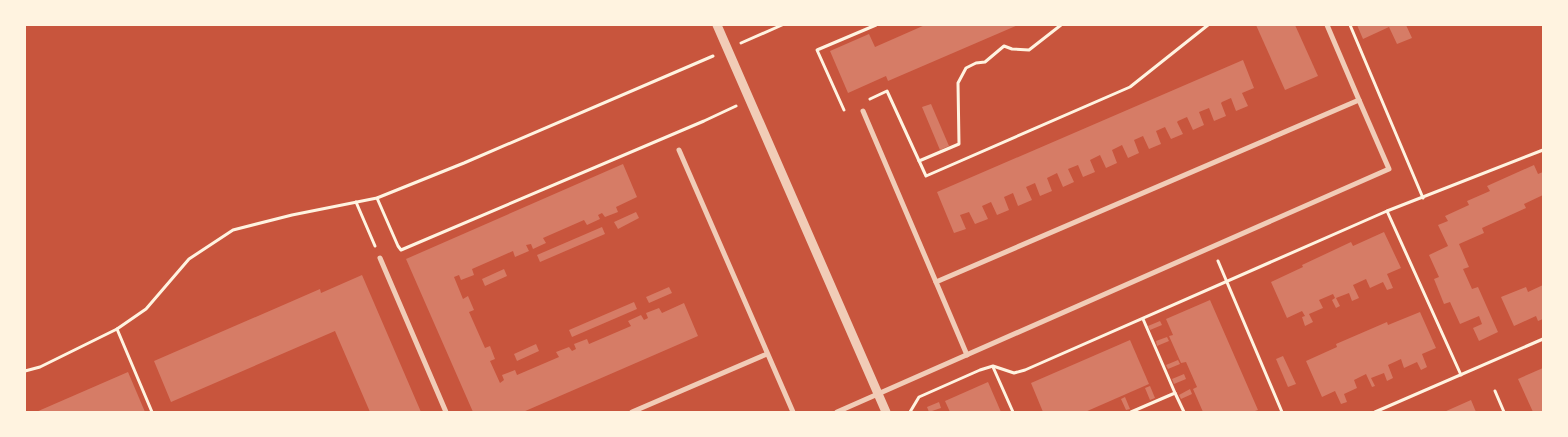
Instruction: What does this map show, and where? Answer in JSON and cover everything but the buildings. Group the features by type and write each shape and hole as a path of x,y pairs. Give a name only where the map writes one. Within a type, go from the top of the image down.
{"street":[{"path":"717,25 886,412"},
{"path":"837,412 1390,169 1327,25"},
{"path":"936,282 1359,100"},
{"path":"863,111 968,355"},
{"path":"679,150 793,412"},
{"path":"380,258 446,412"},
{"path":"632,412 767,354"}],"path":[{"path":"844,110 818,50 876,25"},
{"path":"919,161 959,144 958,83 966,68 976,63 985,62 1004,46 1012,49 1029,50 1061,25"},
{"path":"862,102 887,91 926,176 1130,87 1208,25"},
{"path":"1350,25 1423,198"},
{"path":"25,371 40,367 117,329 146,309 189,259 233,230 292,215 377,198 678,72"},
{"path":"377,198 398,246 402,250 704,121 750,99"},
{"path":"910,412 919,397 980,370 993,366 1014,373 1025,370 1387,211 1543,150"},
{"path":"356,202 380,258"},
{"path":"1387,211 1460,375"},
{"path":"1212,247 1282,412"},
{"path":"1143,319 1184,412"},
{"path":"117,329 152,412"},
{"path":"1375,412 1543,339"},
{"path":"993,366 1013,412"},
{"path":"1495,391 1504,412"},
{"path":"1131,412 1175,393"}]}
